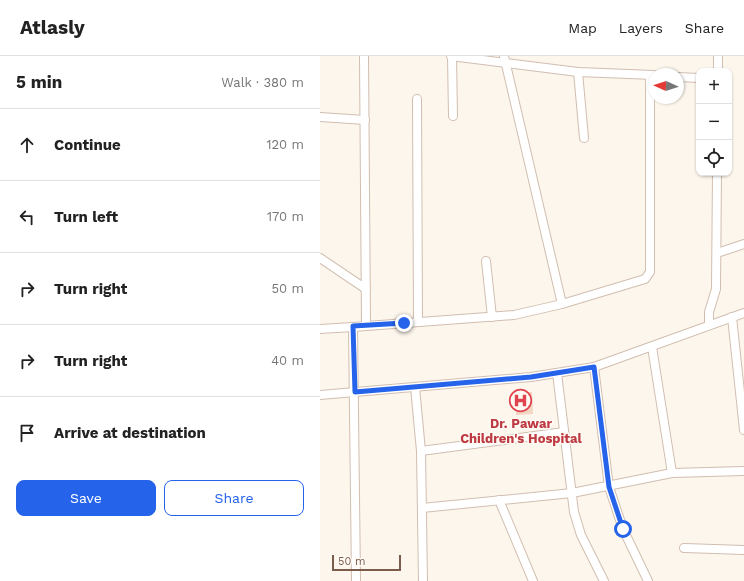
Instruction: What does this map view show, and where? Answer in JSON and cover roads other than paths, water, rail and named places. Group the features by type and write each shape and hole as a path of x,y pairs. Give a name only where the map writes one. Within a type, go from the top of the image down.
{"street":[{"path":"364,56 366,326"},
{"path":"453,116 451,56 505,59 578,72 648,75"},
{"path":"718,56 718,68"},
{"path":"505,59 562,304"},
{"path":"578,72 584,138"},
{"path":"684,77 696,78"},
{"path":"417,99 418,322"},
{"path":"320,329 514,315 562,304 645,279 650,272 652,104"},
{"path":"320,117 365,120"},
{"path":"709,324 709,312 716,288 717,176"},
{"path":"717,252 744,244"},
{"path":"320,258 366,289"},
{"path":"486,261 492,316"},
{"path":"320,395 531,377 594,367 652,347 709,324 744,313"},
{"path":"732,316 744,430"},
{"path":"353,326 355,392 356,581"},
{"path":"652,347 672,473"},
{"path":"594,367 609,487 623,529 648,581"},
{"path":"557,373 574,512 581,535 604,581"},
{"path":"415,387 421,451 423,581"},
{"path":"421,451 564,432"},
{"path":"422,508 572,493 609,487 672,473 744,471"},
{"path":"499,500 533,581"},
{"path":"684,548 744,550"}],"place":[{"name":"Dr. Pawar Children's Hospital","path":"521,401"}]}
